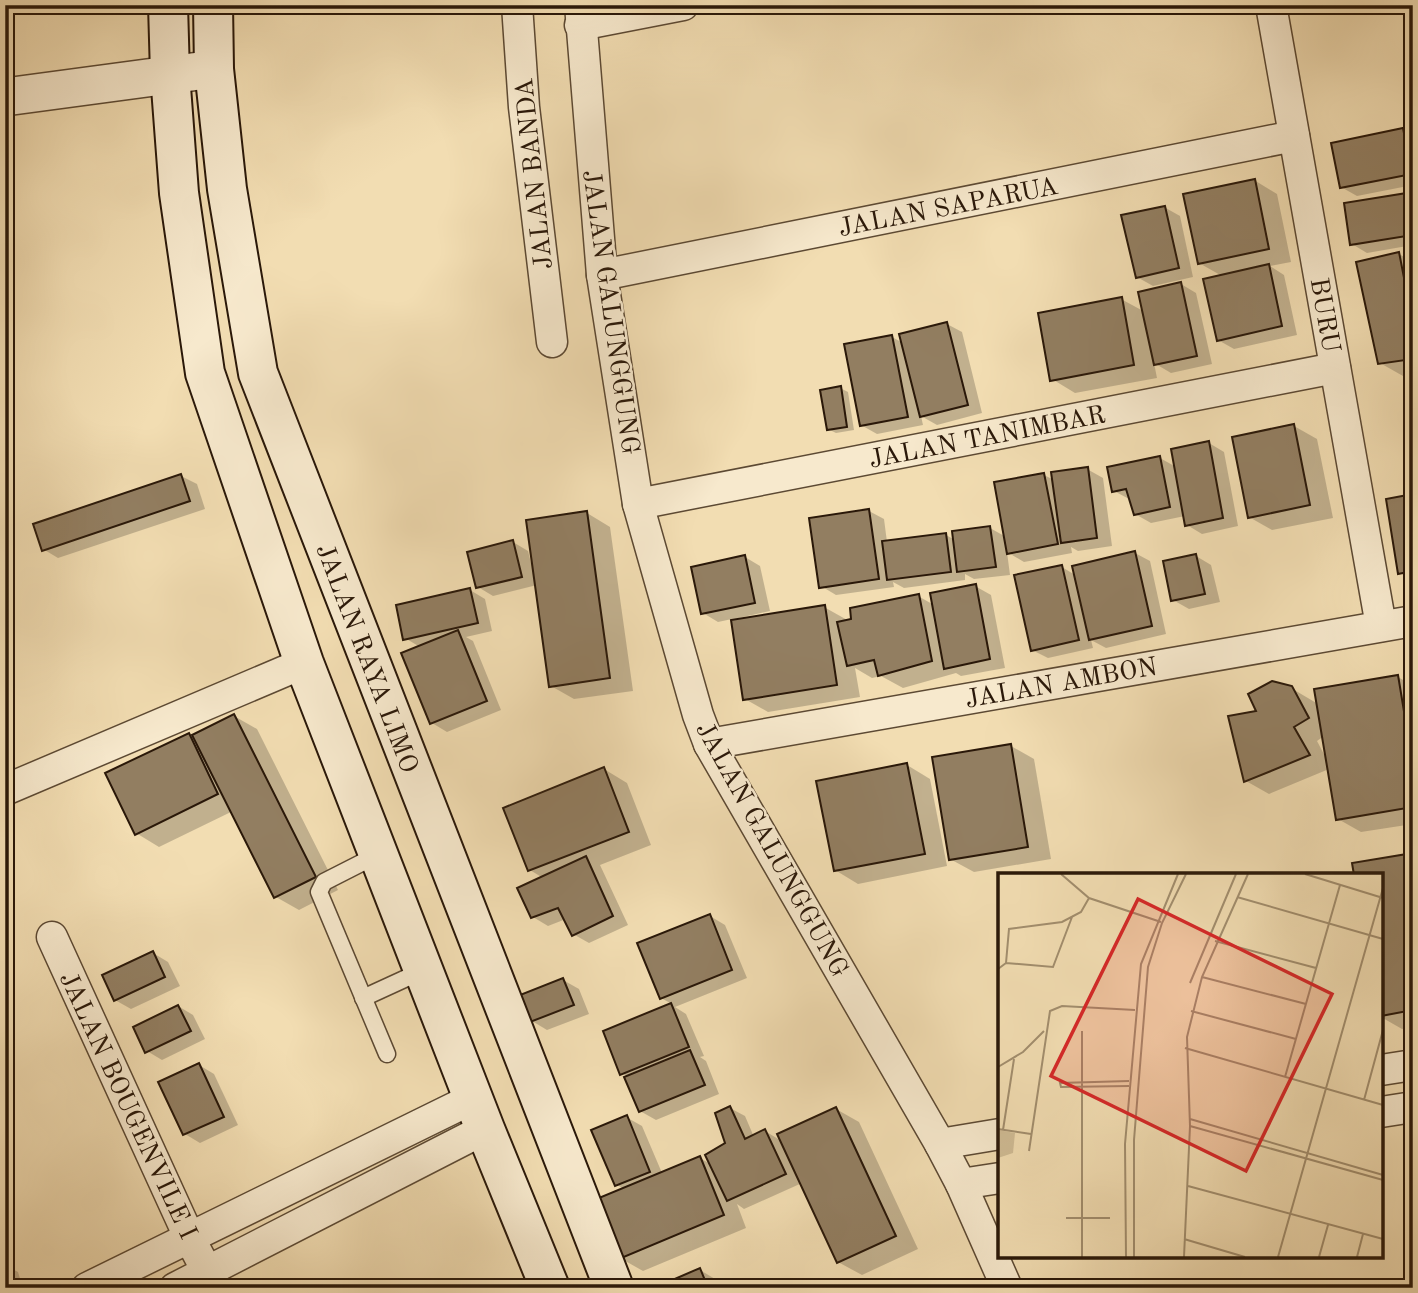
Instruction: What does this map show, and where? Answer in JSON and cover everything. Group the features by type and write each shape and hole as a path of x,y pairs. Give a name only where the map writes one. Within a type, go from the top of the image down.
{"main road":[{"path":"168,5 179,193 205,373 304,663 550,1288"},
{"name":"JALAN RAYA LIMO","path":"214,5 214,69 227,189 258,373 614,1288"}],"street":[{"name":"JALAN BANDA","path":"517,5 524,107 552,342"},
{"path":"580,15 683,5"},
{"name":"BURU","path":"1271,5 1381,626"},
{"name":"JALAN GALUNGGUNG","path":"580,15 602,275 638,505 684,671 709,744 940,1144 961,1184 1007,1288"},
{"path":"5,97 214,69"},
{"name":"JALAN SAPARUA","path":"602,275 1294,136"},
{"name":"JALAN TANIMBAR","path":"638,505 1335,368"},
{"name":"JALAN AMBON","path":"709,744 1413,621"},
{"path":"5,790 304,663"},
{"name":"JALAN BOUGENVILE I","path":"52,937 190,1238 212,1280"},
{"path":"1383,1070 1413,1065"},
{"path":"1383,1112 1413,1107"},
{"path":"87,1288 190,1238 480,1113"},
{"path":"174,1288 212,1280 480,1113"},
{"path":"940,1144 998,1133"},
{"path":"961,1184 998,1178"}],"lane":[{"path":"379,854 324,882 319,892 387,1054"},
{"path":"363,998 424,970"}],"building":[{"path":"1403,128 1412,174 1340,188 1331,143"},
{"path":"1255,179 1269,249 1198,264 1183,194"},
{"path":"1413,192 1413,235 1350,245 1344,203"},
{"path":"1165,206 1179,268 1136,278 1121,215"},
{"path":"1399,252 1413,324 1413,359 1378,364 1356,262"},
{"path":"1269,264 1282,326 1217,341 1203,279"},
{"path":"1181,282 1197,356 1154,365 1138,292"},
{"path":"1122,297 1134,365 1050,381 1038,313"},
{"path":"947,322 968,405 920,417 899,334"},
{"path":"892,335 908,417 860,426 844,344"},
{"path":"841,386 847,427 827,430 820,390"},
{"path":"1294,424 1310,505 1248,518 1232,437"},
{"path":"1209,441 1223,518 1185,526 1171,449"},
{"path":"1160,456 1170,507 1134,515 1126,489 1112,492 1107,467"},
{"path":"1088,467 1097,538 1061,543 1051,472"},
{"path":"1044,473 1058,544 1007,554 994,482"},
{"path":"181,474 190,501 42,551 33,524"},
{"path":"1413,494 1413,571 1398,574 1386,499"},
{"path":"869,509 879,579 819,588 809,518"},
{"path":"587,511 610,678 549,687 526,520"},
{"path":"990,526 996,567 957,572 952,531"},
{"path":"946,533 951,572 887,580 882,541"},
{"path":"513,540 522,577 476,588 467,552"},
{"path":"1135,551 1152,626 1089,640 1072,566"},
{"path":"1196,554 1205,594 1171,601 1163,561"},
{"path":"745,555 755,603 701,614 691,567"},
{"path":"1062,565 1079,640 1031,651 1014,575"},
{"path":"976,584 990,659 944,669 930,593"},
{"path":"470,588 478,623 403,640 396,605"},
{"path":"919,594 932,661 878,676 874,660 847,666 837,622 851,619 850,608"},
{"path":"825,605 837,685 743,700 731,620"},
{"path":"458,630 487,701 430,724 401,653"},
{"path":"1398,675 1413,766 1413,807 1336,820 1314,689"},
{"path":"1272,681 1292,686 1309,718 1294,727 1310,755 1244,782 1228,716 1256,711 1248,694"},
{"path":"234,714 316,877 274,898 192,735"},
{"path":"189,733 218,794 135,835 105,773"},
{"path":"1011,744 1028,847 949,860 932,757"},
{"path":"907,763 925,854 834,871 816,781"},
{"path":"604,767 629,832 528,871 503,808"},
{"path":"1413,853 1413,1010 1383,1016 1383,873 1354,873 1352,863"},
{"path":"586,856 613,916 572,936 558,908 531,918 517,888"},
{"path":"710,914 732,970 660,999 637,943"},
{"path":"153,951 165,977 114,1001 102,975"},
{"path":"563,978 574,1005 530,1022 520,995"},
{"path":"671,1003 689,1047 620,1075 603,1031"},
{"path":"178,1005 191,1031 145,1053 133,1027"},
{"path":"690,1050 705,1085 639,1112 624,1077"},
{"path":"199,1063 224,1117 183,1135 158,1082"},
{"path":"730,1106 745,1139 765,1129 786,1174 727,1201 705,1155 725,1143 715,1113"},
{"path":"836,1107 896,1236 837,1263 777,1134"},
{"path":"627,1115 650,1172 615,1186 591,1130"},
{"path":"700,1156 724,1215 619,1259 594,1200"},
{"path":"700,1268 708,1288 654,1288"}]}
